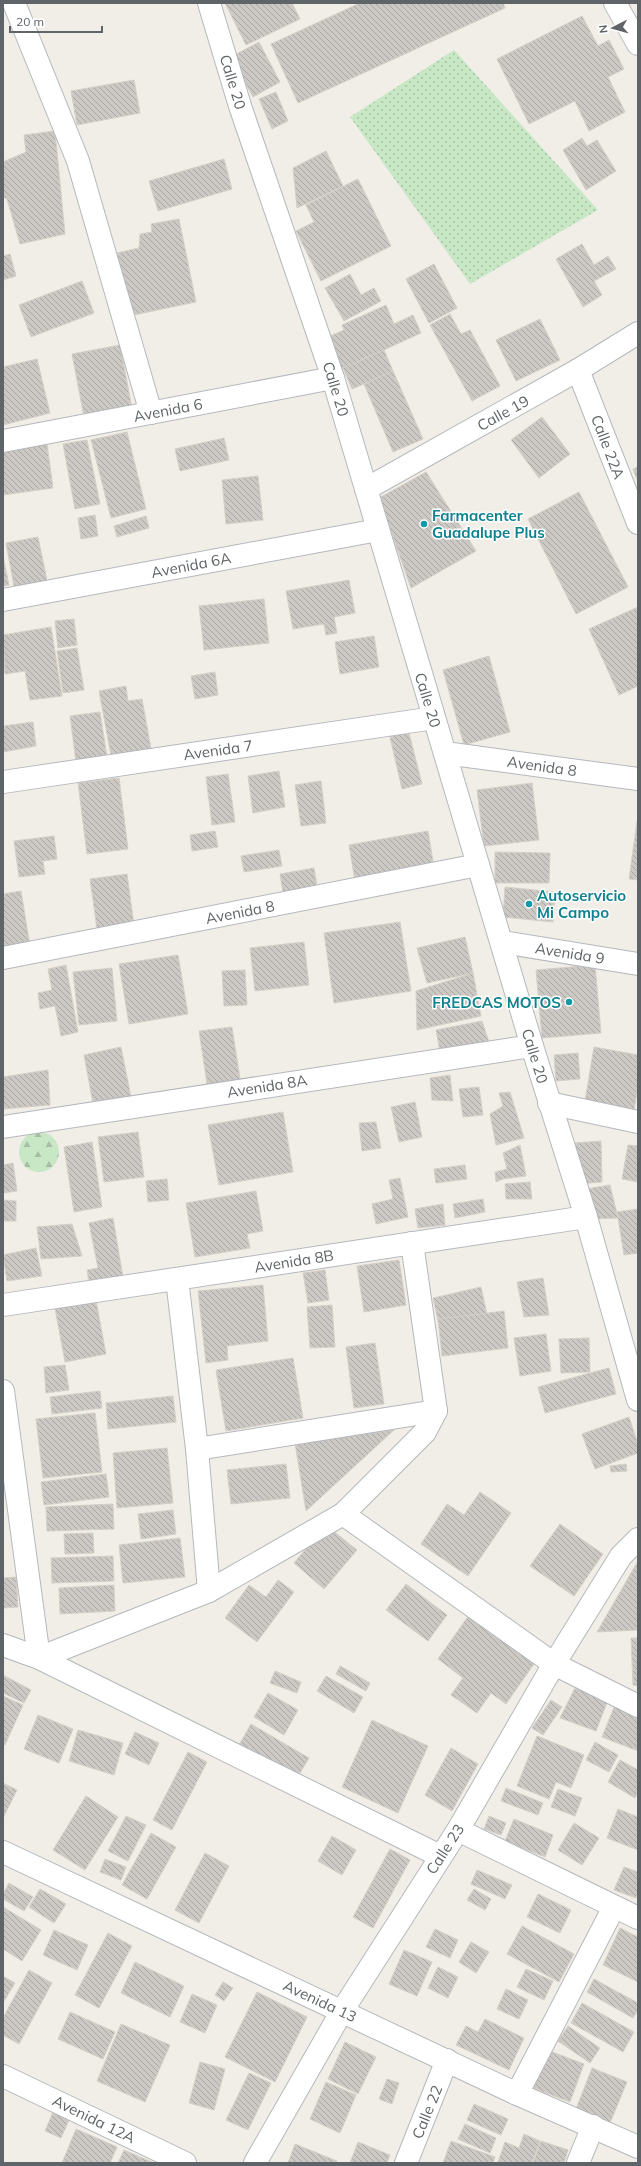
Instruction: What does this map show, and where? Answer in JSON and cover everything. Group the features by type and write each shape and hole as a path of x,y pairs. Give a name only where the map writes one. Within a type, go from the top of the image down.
{"street":[{"path":"14,3 78,161 151,413"},
{"name":"Calle 20","path":"209,3 240,106 333,378 549,1103 586,1217 638,1400"},
{"path":"615,3 638,44"},
{"name":"Calle 19","path":"366,489 578,370 638,333"},
{"name":"Calle 22A","path":"578,370 638,523"},
{"name":"Avenida 6","path":"3,441 333,378"},
{"name":"Avenida 6A","path":"3,600 378,530"},
{"name":"Avenida 7","path":"3,782 434,718"},
{"name":"Avenida 8","path":"445,753 638,779"},
{"name":"Avenida 8","path":"3,958 478,865"},
{"name":"Avenida 9","path":"502,942 638,964"},
{"name":"Avenida 8A","path":"3,1127 532,1046"},
{"path":"549,1103 638,1122"},
{"name":"Avenida 8B","path":"3,1305 586,1217"},
{"path":"39,1658 209,1591 343,1514 425,1432 436,1411 412,1243"},
{"path":"177,1279 197,1450 209,1591"},
{"path":"3,1391 9,1478 39,1658"},
{"path":"197,1450 436,1411"},
{"path":"343,1514 554,1664 638,1706"},
{"name":"Calle 23","path":"256,2163 342,2011 458,1830 554,1664 621,1556 638,1539"},
{"path":"3,1645 39,1658 440,1856"},
{"path":"458,1830 638,1918"},
{"name":"Avenida 13","path":"3,1852 517,2094 594,2126 638,2147"},
{"path":"517,2094 614,1907"},
{"name":"Calle 22","path":"406,2163 447,2060"},
{"name":"Avenida 12A","path":"3,2076 185,2163"},
{"path":"578,2163 594,2126"}],"green space":[{"path":"454,50 598,210 470,284 350,117"},
{"path":"39,1132 50,1135 56,1141 59,1152 56,1163 50,1169 39,1172 28,1169 22,1163 19,1152 22,1141 28,1135"}],"building":[{"path":"225,3 292,3 300,19 246,45"},
{"path":"360,3 503,3 505,8 298,103 271,44"},
{"path":"582,16 598,46 609,40 624,69 608,77 625,112 589,131 575,101 529,124 497,59"},
{"path":"259,42 280,82 253,97 231,57"},
{"path":"134,80 140,113 77,125 71,91"},
{"path":"276,92 288,121 272,129 259,99"},
{"path":"55,131 65,234 20,244 7,199 3,197 3,162 26,152 24,135"},
{"path":"582,138 587,146 597,140 616,171 586,190 563,150"},
{"path":"326,151 343,186 297,208 293,168"},
{"path":"224,159 232,189 158,211 149,181"},
{"path":"358,179 391,246 321,281 296,231 314,222 306,205"},
{"path":"179,219 196,302 129,316 117,253 139,248 140,234 152,232 151,224"},
{"path":"582,244 594,265 608,256 616,269 594,281 602,295 583,307 556,259"},
{"path":"10,254 16,276 3,280 3,256"},
{"path":"434,264 457,308 429,323 406,279"},
{"path":"350,274 361,295 374,288 381,301 344,321 325,288"},
{"path":"82,281 94,313 31,337 19,305"},
{"path":"386,305 394,324 413,315 421,333 342,369 328,337 344,330 342,325"},
{"path":"450,314 461,334 470,330 500,386 472,401 430,325"},
{"path":"540,319 560,360 516,381 496,340"},
{"path":"120,345 132,408 84,417 72,354"},
{"path":"384,350 393,371 352,389 343,368"},
{"path":"37,359 50,413 3,425 3,367"},
{"path":"393,371 423,439 393,452 364,384"},
{"path":"542,417 570,454 539,478 511,440"},
{"path":"127,432 146,509 111,518 91,440"},
{"path":"224,438 229,460 180,471 175,449"},
{"path":"87,440 100,504 75,509 63,444"},
{"path":"47,444 53,488 3,495 3,450"},
{"path":"638,467 638,482 633,469"},
{"name":"Farmacenter Guadalupe Plus","path":"426,472 476,551 411,588 379,498"},
{"path":"258,476 263,520 226,524 222,480"},
{"path":"579,492 628,587 576,614 528,519"},
{"path":"95,515 98,536 81,539 78,518"},
{"path":"146,516 149,528 117,537 114,526"},
{"path":"38,537 48,585 15,592 6,543"},
{"path":"3,556 9,585 3,586"},
{"path":"349,580 355,613 334,617 337,633 326,635 324,624 293,629 286,591"},
{"path":"264,599 269,643 204,650 199,606"},
{"path":"638,607 638,686 619,695 589,629"},
{"path":"74,619 77,645 58,648 55,621"},
{"path":"51,627 62,696 30,700 25,671 5,674 3,635"},
{"path":"374,636 379,667 340,674 335,642"},
{"path":"77,648 84,690 63,693 57,651"},
{"path":"489,656 510,732 464,745 443,670"},
{"path":"215,672 218,695 195,699 191,676"},
{"path":"126,686 128,701 142,699 152,754 112,761 99,691"},
{"path":"100,712 107,757 76,762 70,716"},
{"path":"33,722 36,746 3,752 3,726"},
{"path":"408,729 422,784 402,789 389,733"},
{"path":"279,771 285,807 253,813 248,776"},
{"path":"228,774 235,822 212,825 206,777"},
{"path":"119,778 128,849 87,854 78,783"},
{"path":"321,781 326,823 301,826 295,785"},
{"path":"532,783 539,840 484,846 477,790"},
{"path":"638,821 638,880 629,879"},
{"path":"215,831 218,847 192,851 190,835"},
{"path":"428,831 434,867 355,881 349,845"},
{"path":"54,836 57,859 43,861 45,874 19,877 14,841"},
{"path":"279,850 282,866 244,872 241,856"},
{"path":"495,852 550,853 549,883 495,883"},
{"path":"314,868 317,886 283,893 280,874"},
{"path":"127,874 134,925 97,929 90,879"},
{"name":"Autoservicio Mi Campo","path":"505,887 555,892 553,922 503,917"},
{"path":"21,891 30,946 3,951 3,894"},
{"path":"400,922 411,991 334,1003 324,933"},
{"path":"465,937 473,973 427,983 417,948"},
{"path":"304,942 309,985 255,991 250,948"},
{"path":"178,955 188,1014 129,1024 119,964"},
{"path":"66,965 78,1032 61,1036 55,1006 40,1009 38,993 52,990 48,969"},
{"name":"FREDCAS MOTOS","path":"595,965 601,1033 542,1038 536,970"},
{"path":"112,968 117,1021 79,1025 73,972"},
{"path":"245,970 247,1005 224,1006 222,971"},
{"path":"473,973 481,1016 417,1030 416,991"},
{"path":"482,1021 490,1045 440,1052 436,1030"},
{"path":"232,1027 241,1085 208,1090 199,1031"},
{"path":"121,1047 132,1102 94,1109 84,1055"},
{"path":"594,1047 638,1055 638,1086 634,1110 585,1101"},
{"path":"578,1053 580,1079 556,1081 554,1055"},
{"path":"48,1070 50,1105 3,1109 3,1077"},
{"path":"450,1075 453,1101 432,1100 430,1078"},
{"path":"479,1087 483,1115 463,1117 459,1089"},
{"path":"510,1092 524,1138 496,1145 490,1114 503,1106 499,1093"},
{"path":"415,1102 422,1137 399,1142 391,1107"},
{"path":"283,1112 293,1172 219,1185 208,1125"},
{"path":"376,1122 381,1148 362,1151 359,1123"},
{"path":"138,1132 144,1177 104,1182 98,1137"},
{"path":"601,1141 602,1182 578,1184 575,1143"},
{"path":"92,1142 102,1207 74,1212 64,1147"},
{"path":"520,1145 526,1176 503,1179 496,1182 495,1172 507,1169 503,1153"},
{"path":"628,1145 638,1146 638,1182 622,1179"},
{"path":"13,1163 17,1191 3,1193 3,1165"},
{"path":"465,1165 467,1179 436,1183 434,1169"},
{"path":"400,1178 408,1217 376,1224 372,1204 393,1199 389,1180"},
{"path":"167,1179 169,1200 148,1202 146,1181"},
{"path":"530,1182 532,1199 506,1199 505,1184"},
{"path":"610,1185 618,1218 593,1219 586,1189"},
{"path":"256,1191 263,1231 247,1234 250,1248 195,1257 186,1203"},
{"path":"483,1199 485,1212 455,1218 453,1204"},
{"path":"3,1200 16,1201 16,1221 3,1221"},
{"path":"443,1204 445,1225 418,1228 415,1209"},
{"path":"638,1209 638,1253 624,1255 617,1212"},
{"path":"113,1218 123,1277 89,1283 87,1270 98,1268 89,1223"},
{"path":"72,1224 82,1256 41,1259 37,1227"},
{"path":"36,1248 42,1276 7,1281 3,1255"},
{"path":"399,1260 406,1305 364,1312 357,1266"},
{"path":"325,1270 329,1300 308,1303 303,1273"},
{"path":"543,1278 549,1315 524,1317 517,1282"},
{"path":"263,1285 268,1341 227,1346 228,1360 206,1363 198,1291"},
{"path":"481,1287 488,1319 440,1330 433,1298"},
{"path":"95,1295 106,1354 65,1362 54,1303"},
{"path":"332,1305 335,1347 310,1348 307,1307"},
{"path":"504,1311 508,1348 442,1356 438,1319"},
{"path":"546,1334 551,1371 520,1376 514,1338"},
{"path":"589,1338 590,1372 561,1373 559,1339"},
{"path":"375,1343 384,1404 354,1408 346,1347"},
{"path":"293,1358 303,1418 226,1431 216,1370"},
{"path":"65,1365 69,1390 46,1393 44,1367"},
{"path":"609,1368 616,1394 545,1413 538,1387"},
{"path":"100,1391 102,1408 52,1414 50,1397"},
{"path":"173,1396 176,1422 108,1429 106,1403"},
{"path":"95,1413 102,1472 43,1478 36,1419"},
{"path":"629,1417 638,1444 638,1453 595,1469 582,1434"},
{"path":"394,1430 306,1511 295,1443"},
{"path":"167,1448 173,1503 117,1508 113,1453"},
{"path":"286,1464 290,1498 231,1504 227,1470"},
{"path":"626,1464 627,1471 611,1472 610,1466"},
{"path":"106,1474 109,1497 44,1505 41,1482"},
{"path":"480,1492 511,1513 468,1576 421,1544 447,1504 464,1515"},
{"path":"113,1504 114,1529 47,1531 46,1507"},
{"path":"173,1510 176,1534 141,1539 138,1514"},
{"path":"560,1524 603,1554 574,1596 530,1566"},
{"path":"326,1525 357,1550 324,1589 294,1563"},
{"path":"93,1533 94,1553 65,1554 64,1534"},
{"path":"180,1538 185,1577 123,1583 119,1545"},
{"path":"113,1556 114,1581 52,1583 51,1558"},
{"path":"638,1561 638,1630 597,1632"},
{"path":"16,1577 18,1607 3,1608 3,1578"},
{"path":"278,1580 294,1592 257,1642 225,1618 249,1585 266,1597"},
{"path":"406,1584 447,1615 428,1641 386,1610"},
{"path":"114,1585 115,1611 60,1614 59,1588"},
{"path":"469,1615 536,1661 506,1704 491,1693 477,1713 451,1695 463,1678 438,1659"},
{"path":"631,1638 638,1638 638,1686 633,1685"},
{"path":"340,1666 370,1683 366,1691 336,1674"},
{"path":"275,1671 301,1682 297,1693 270,1683"},
{"path":"3,1675 31,1690 24,1703 3,1693"},
{"path":"326,1676 363,1697 354,1713 317,1691"},
{"path":"575,1688 608,1700 596,1731 560,1718"},
{"path":"268,1693 298,1710 284,1735 254,1717"},
{"path":"3,1696 23,1705 5,1745 3,1744"},
{"path":"551,1700 562,1707 543,1735 532,1728"},
{"path":"615,1705 638,1714 638,1751 602,1737"},
{"path":"38,1715 73,1729 59,1763 24,1749"},
{"path":"372,1720 428,1746 398,1813 342,1787"},
{"path":"251,1724 309,1758 297,1778 239,1745"},
{"path":"78,1730 123,1743 114,1775 69,1761"},
{"path":"135,1732 159,1743 149,1765 125,1754"},
{"path":"537,1736 584,1755 571,1788 556,1782 549,1799 517,1786"},
{"path":"595,1742 618,1755 609,1772 586,1760"},
{"path":"451,1748 478,1764 452,1811 425,1795"},
{"path":"188,1752 207,1762 172,1830 153,1820"},
{"path":"620,1760 638,1770 638,1792 635,1798 608,1782"},
{"path":"3,1783 17,1790 3,1818"},
{"path":"506,1788 543,1803 538,1815 501,1801"},
{"path":"558,1789 582,1798 575,1816 551,1807"},
{"path":"86,1796 118,1817 85,1870 53,1850"},
{"path":"618,1809 638,1817 638,1850 607,1838"},
{"path":"126,1816 146,1825 128,1861 108,1851"},
{"path":"489,1816 506,1823 501,1835 484,1829"},
{"path":"514,1819 553,1835 545,1857 505,1841"},
{"path":"574,1823 599,1838 582,1865 558,1850"},
{"path":"151,1833 176,1847 147,1899 122,1885"},
{"path":"332,1836 356,1850 342,1875 318,1861"},
{"path":"390,1849 410,1860 373,1928 353,1917"},
{"path":"205,1853 229,1866 199,1923 175,1910"},
{"path":"105,1859 126,1867 121,1880 100,1872"},
{"path":"624,1867 638,1872 638,1892 636,1898 614,1890"},
{"path":"477,1870 512,1885 505,1899 471,1884"},
{"path":"9,1883 33,1897 24,1911 3,1899 3,1894"},
{"path":"40,1889 66,1904 54,1923 29,1907"},
{"path":"474,1889 491,1899 485,1910 467,1900"},
{"path":"538,1894 571,1910 560,1933 527,1917"},
{"path":"3,1907 41,1930 22,1961 3,1949"},
{"path":"522,1926 574,1954 559,1982 507,1954"},
{"path":"620,1928 638,1937 638,1982 603,1965"},
{"path":"435,1929 458,1940 450,1958 426,1947"},
{"path":"54,1930 88,1945 77,1970 43,1955"},
{"path":"108,1933 132,1946 99,2008 75,1995"},
{"path":"471,1942 489,1952 476,1973 459,1962"},
{"path":"404,1950 432,1962 417,1996 389,1984"},
{"path":"135,1962 184,1986 170,2017 121,1993"},
{"path":"438,1967 458,1977 448,1998 428,1988"},
{"path":"526,1969 553,1981 544,2000 517,1987"},
{"path":"29,1970 52,1983 19,2044 3,2035 3,2018"},
{"path":"3,1976 15,1983 3,2003"},
{"path":"594,1979 638,2003 638,2010 633,2018 587,1992"},
{"path":"223,1982 233,1988 224,2001 215,1995"},
{"path":"506,1989 528,2000 519,2019 497,2009"},
{"path":"257,1992 307,2017 275,2082 225,2057"},
{"path":"192,1994 217,2005 205,2033 180,2022"},
{"path":"582,2003 634,2032 623,2052 571,2023"},
{"path":"70,2012 115,2032 103,2059 58,2039"},
{"path":"485,2019 524,2038 509,2070 456,2045 466,2026 478,2032"},
{"path":"121,2024 170,2045 145,2102 97,2081"},
{"path":"568,2026 600,2048 590,2063 558,2041"},
{"path":"345,2042 376,2057 358,2094 328,2079"},
{"path":"547,2050 584,2064 570,2102 533,2088"},
{"path":"200,2062 225,2069 214,2110 189,2103"},
{"path":"592,2068 627,2082 610,2123 576,2109"},
{"path":"249,2073 271,2083 248,2130 226,2120"},
{"path":"387,2079 399,2083 392,2104 379,2099"},
{"path":"326,2082 356,2095 340,2133 310,2119"},
{"path":"474,2104 508,2119 501,2135 467,2120"},
{"path":"53,2112 69,2120 61,2138 45,2131"},
{"path":"465,2124 496,2138 490,2153 458,2139"},
{"path":"76,2129 117,2147 110,2163 62,2163"},
{"path":"524,2134 540,2141 532,2163 498,2162 505,2142 519,2148"},
{"path":"451,2141 495,2157 493,2163 443,2163"},
{"path":"541,2141 568,2150 564,2163 533,2163"},
{"path":"358,2142 390,2155 387,2163 350,2163"},
{"path":"295,2144 337,2161 336,2163 288,2163"},
{"path":"124,2150 154,2163 118,2163"}],"place":[{"name":"Farmacenter Guadalupe Plus","path":"424,524"},
{"name":"Autoservicio Mi Campo","path":"529,904"},
{"name":"FREDCAS MOTOS","path":"569,1002"}]}
